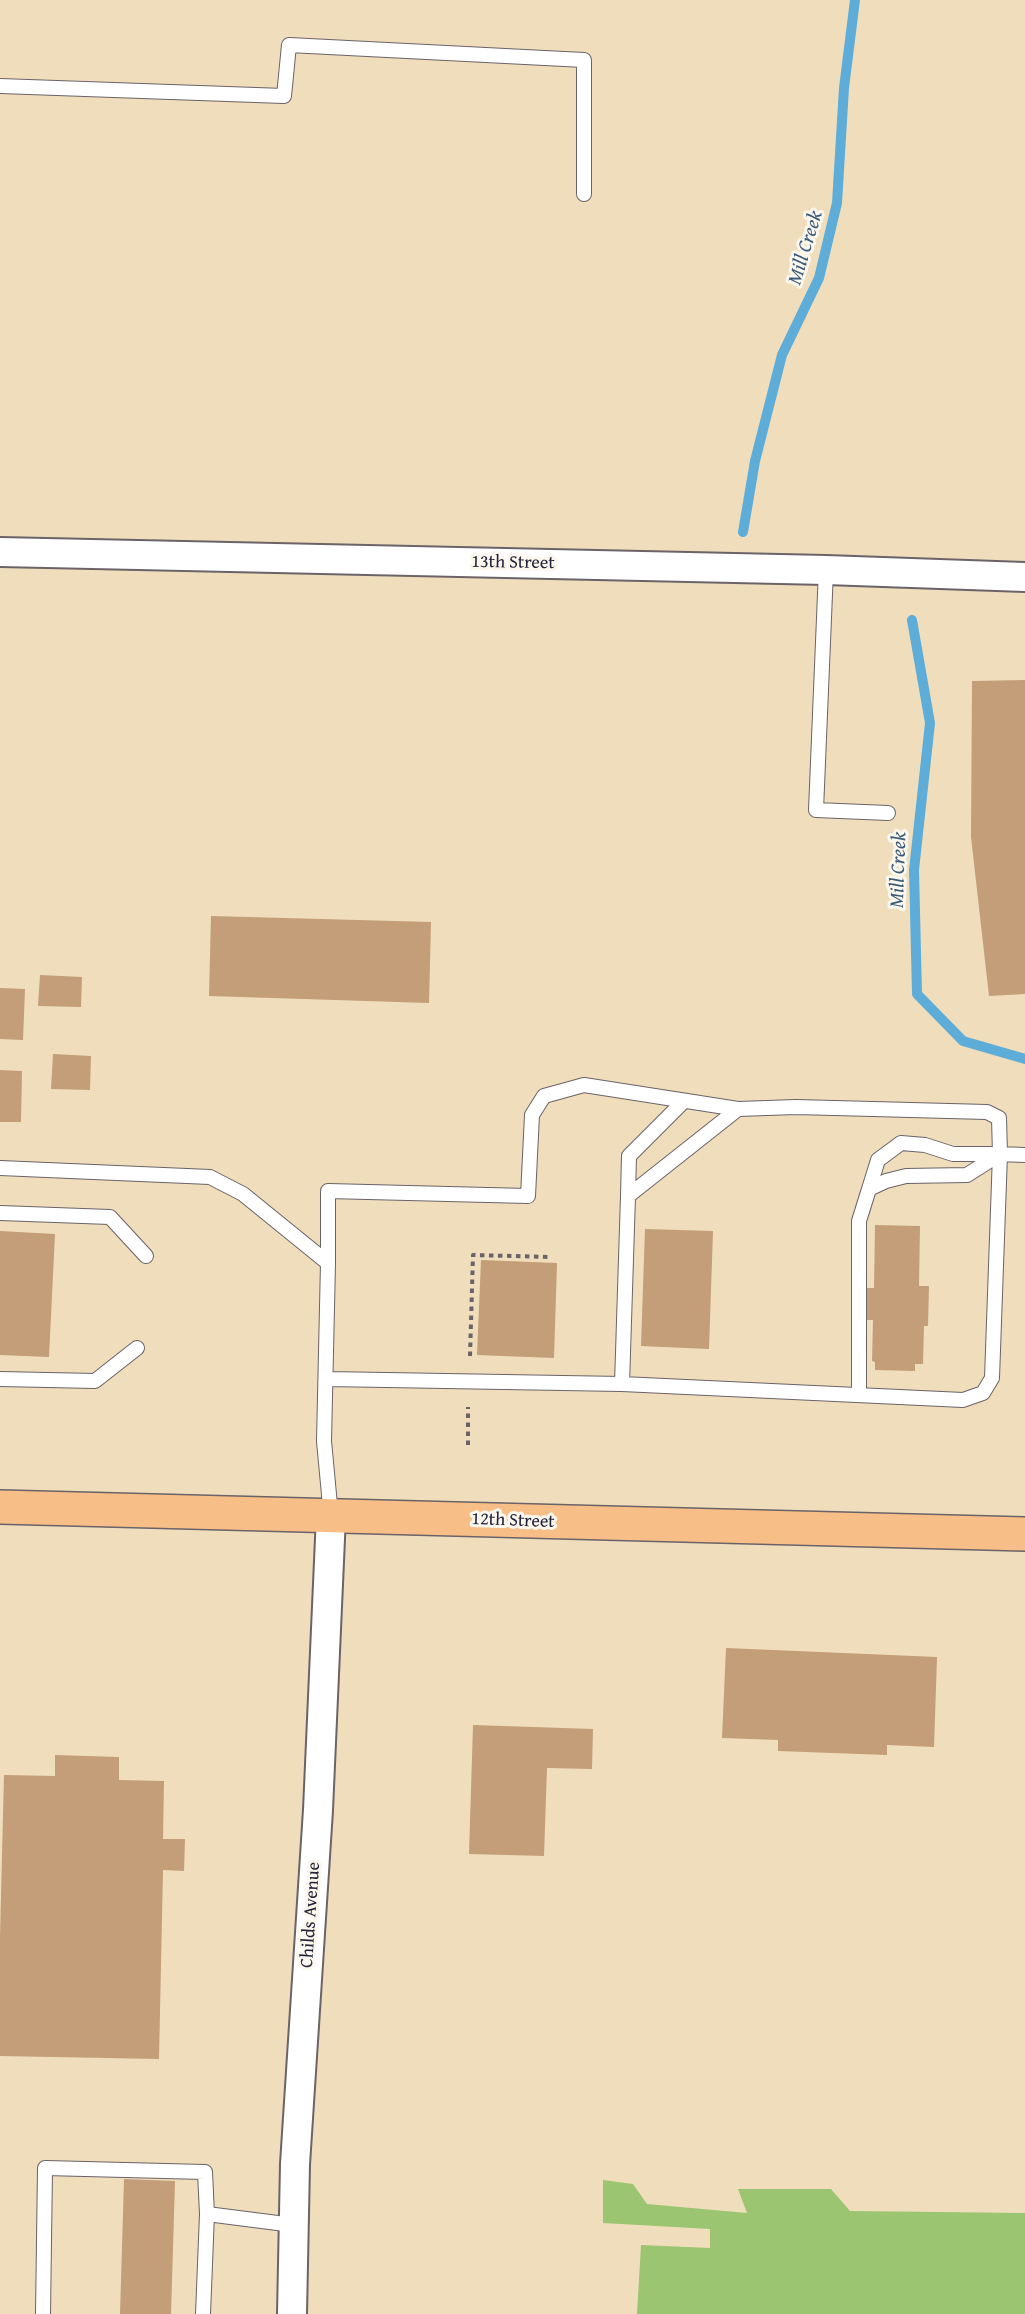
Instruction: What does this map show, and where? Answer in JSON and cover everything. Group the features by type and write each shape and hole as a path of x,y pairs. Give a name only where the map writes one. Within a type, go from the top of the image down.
{"main road":[{"name":"12th Street","path":"0,1507 1025,1534"}],"street":[{"name":"13th Street","path":"0,552 826,570 1025,577"},
{"name":"Childs Avenue","path":"292,2314 295,2164 318,1810 331,1516"}],"lane":[{"path":"0,86 284,96 289,45 584,60 584,194"},
{"path":"826,570 816,810 888,813"},
{"path":"327,1379 622,1384 963,1400 982,1393 992,1378 1000,1154 999,1118 987,1112 796,1107 738,1109 584,1085 544,1096 532,1115 528,1196 328,1191 327,1379 324,1441 331,1516"},
{"path":"622,1384 629,1156 684,1101"},
{"path":"628,1196 738,1109"},
{"path":"859,1395 859,1221 878,1160 901,1143 925,1145 953,1154 1025,1155"},
{"path":"869,1189 886,1181 906,1176 967,1175 1000,1154"},
{"path":"0,1168 210,1177 243,1194 328,1263"},
{"path":"0,1213 110,1217 146,1256"},
{"path":"0,1379 95,1382 137,1348"},
{"path":"43,2314 45,2168 205,2172 207,2214 203,2314"},
{"path":"207,2214 293,2225"}],"path":[{"path":"470,1360 473,1255 551,1257"},
{"path":"468,1402 468,1445"}],"green space":[{"path":"603,2180 633,2184 647,2204 747,2213 738,2189 831,2189 850,2211 1025,2213 1025,2314 637,2314 641,2245 710,2248 710,2229 603,2223"}],"building":[{"path":"1025,680 1025,994 989,996 971,837 972,681"},
{"path":"211,916 431,922 429,1003 209,996"},
{"path":"40,975 82,977 81,1007 38,1006"},
{"path":"0,988 25,989 23,1040 0,1039"},
{"path":"53,1054 91,1056 90,1090 51,1089"},
{"path":"0,1070 22,1071 21,1122 0,1122"},
{"path":"875,1225 920,1226 919,1286 929,1286 928,1326 924,1326 923,1364 915,1364 915,1371 875,1370 875,1362 872,1361 873,1320 864,1320 865,1288 874,1288"},
{"path":"645,1229 713,1231 709,1349 641,1346"},
{"path":"0,1231 55,1234 49,1357 0,1355"},
{"path":"481,1260 557,1263 554,1358 477,1355"},
{"path":"726,1648 937,1657 934,1747 887,1745 887,1755 778,1751 778,1740 722,1738"},
{"path":"473,1725 593,1729 592,1769 547,1768 544,1856 469,1854"},
{"path":"55,1755 119,1757 119,1780 164,1781 163,1839 185,1839 184,1871 163,1870 159,2059 0,2056 4,1775 55,1776"},
{"path":"124,2179 175,2181 171,2314 120,2314"}],"waterway":[{"name":"Mill Creek","path":"743,532 755,461 782,355 819,278 837,203 844,88 855,0"},
{"name":"Mill Creek","path":"912,620 930,723 914,870 917,994 963,1041 1025,1059"}]}
